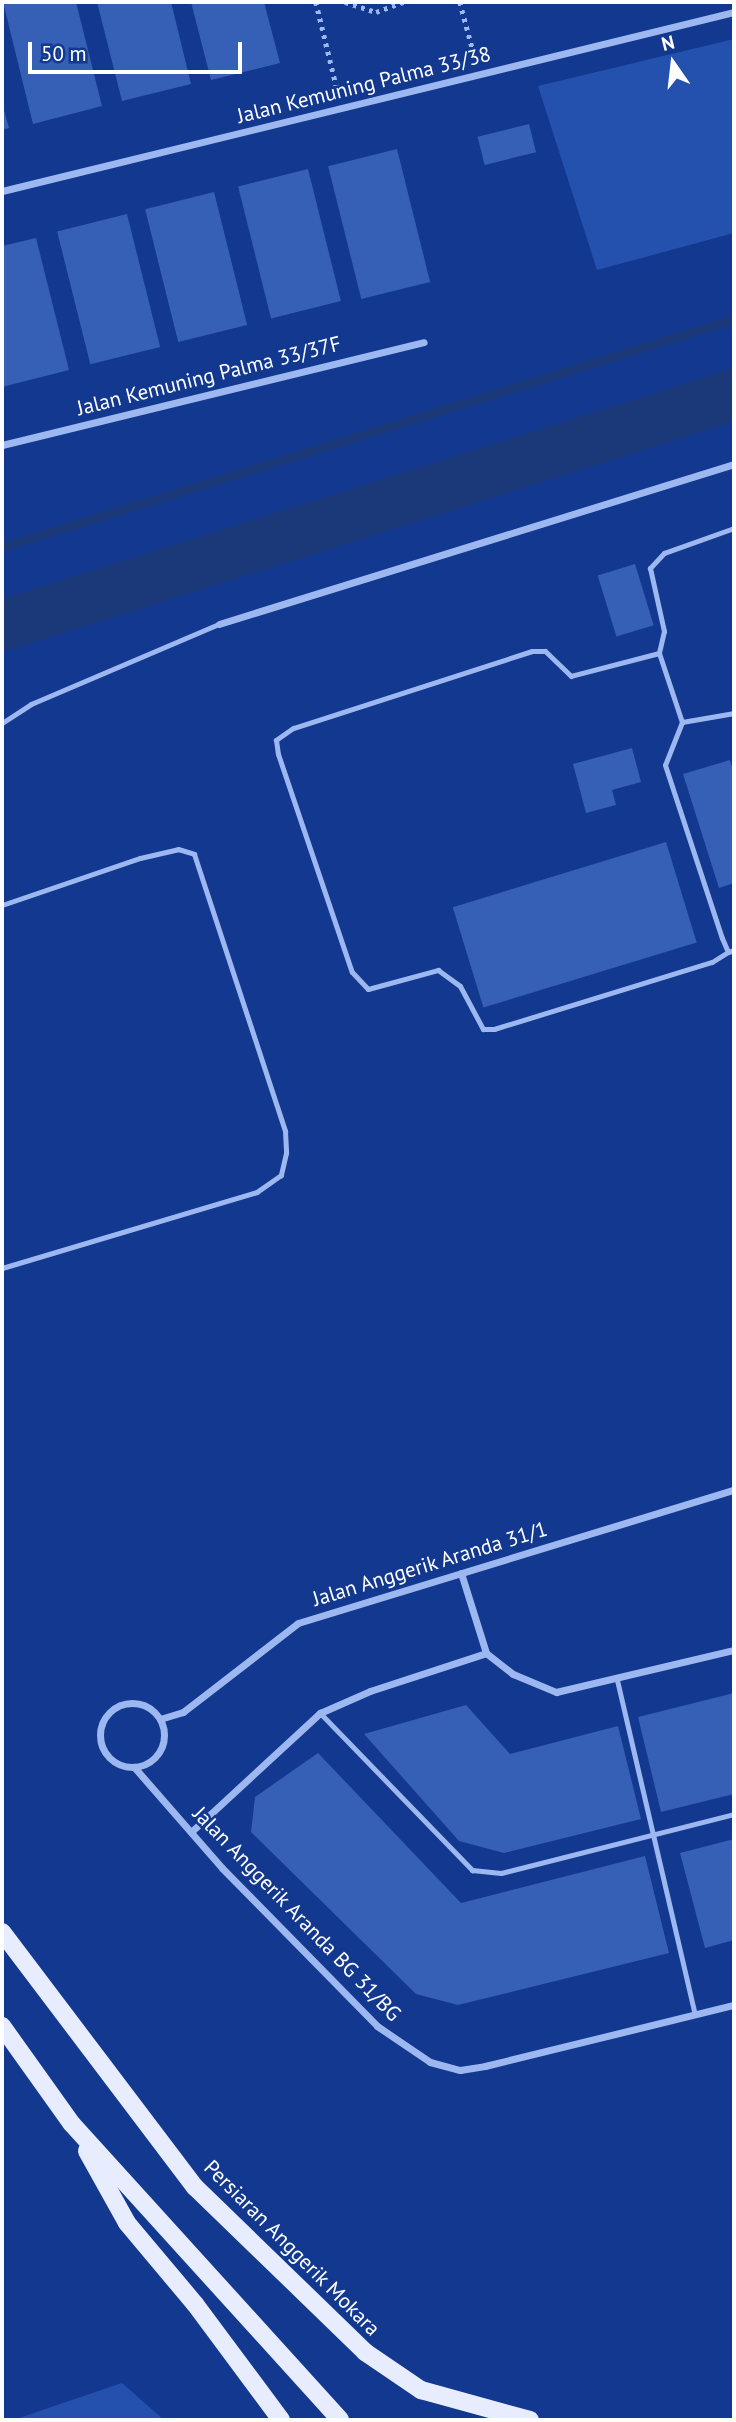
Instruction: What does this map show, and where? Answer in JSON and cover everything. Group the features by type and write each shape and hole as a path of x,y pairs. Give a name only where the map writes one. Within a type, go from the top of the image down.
{"main road":[{"name":"Persiaran Anggerik Mokara","path":"2,1932 195,2186 365,2353 421,2390 530,2420"},
{"path":"2,2026 72,2124 127,2223 203,2314 281,2420"},
{"path":"72,2124 340,2420"}],"street":[{"name":"Jalan Kemuning Palma 33/38","path":"2,191 734,12"},
{"name":"Jalan Kemuning Palma 33/37F","path":"2,445 424,342"},
{"path":"219,624 734,464"},
{"name":"Jalan Anggerik Aranda 31/1","path":"160,1718 183,1712 298,1623 734,1490"},
{"path":"461,1573 486,1653 513,1674 556,1692 617,1680 734,1650"},
{"path":"191,1832 320,1713 370,1691 486,1653"},
{"path":"123,1704 144,1704 160,1718 164,1740 160,1750 145,1764 124,1766 107,1754 101,1745 102,1724 123,1704"},
{"name":"Jalan Anggerik Aranda BG 31/BG","path":"134,1766 191,1832 377,2026 430,2062 460,2070 485,2066 734,2006"}],"lane":[{"path":"659,653 571,676 545,651 532,651 293,728 276,740 278,754 352,972 368,989 438,970 460,986 477,1023 483,1029 494,1029 712,962 731,951 665,765 682,722 659,653 664,631 651,579 653,560 734,528"},
{"path":"2,723 31,704 219,624"},
{"path":"682,722 734,713"},
{"path":"2,905 140,858 178,849 194,854 285,1130 286,1153 281,1175 257,1192 2,1268"},
{"path":"617,1680 650,1833 695,2015"},
{"path":"320,1713 472,1870 501,1873 650,1833 734,1814"}],"path":[{"path":"316,2 342,108"},
{"path":"345,2 376,12 404,2"},
{"path":"460,2 479,75"}],"shaded area":[{"path":"734,39 734,233 597,270 538,86"},
{"path":"122,2383 164,2420 13,2420"}],"building":[{"path":"3,2 76,2 102,106 33,124"},
{"path":"97,2 171,2 191,84 122,101"},
{"path":"191,2 264,2 280,63 211,80"},
{"path":"2,103 9,128 2,130"},
{"path":"529,124 536,152 485,165 478,137"},
{"path":"397,149 430,282 361,299 328,166"},
{"path":"308,169 341,301 271,318 238,186"},
{"path":"214,192 247,325 178,342 145,209"},
{"path":"127,214 160,347 90,364 57,231"},
{"path":"36,238 69,370 2,387 2,246"},
{"path":"635,564 654,625 616,637 598,575"},
{"path":"632,748 641,782 612,790 616,805 586,813 573,764"},
{"path":"730,760 734,775 734,883 719,888 683,774"},
{"path":"666,842 697,942 483,1008 453,907"},
{"path":"734,1693 734,1794 661,1812 638,1717"},
{"path":"466,1705 510,1754 618,1726 641,1819 504,1853 459,1841 364,1734"},
{"path":"318,1753 461,1903 645,1856 669,1953 458,2005 416,1994 251,1832 255,1797"},
{"path":"734,1839 734,1940 705,1948 680,1853"}],"waterway":[{"path":"2,547 734,319"},
{"path":"2,625 734,394"}]}
